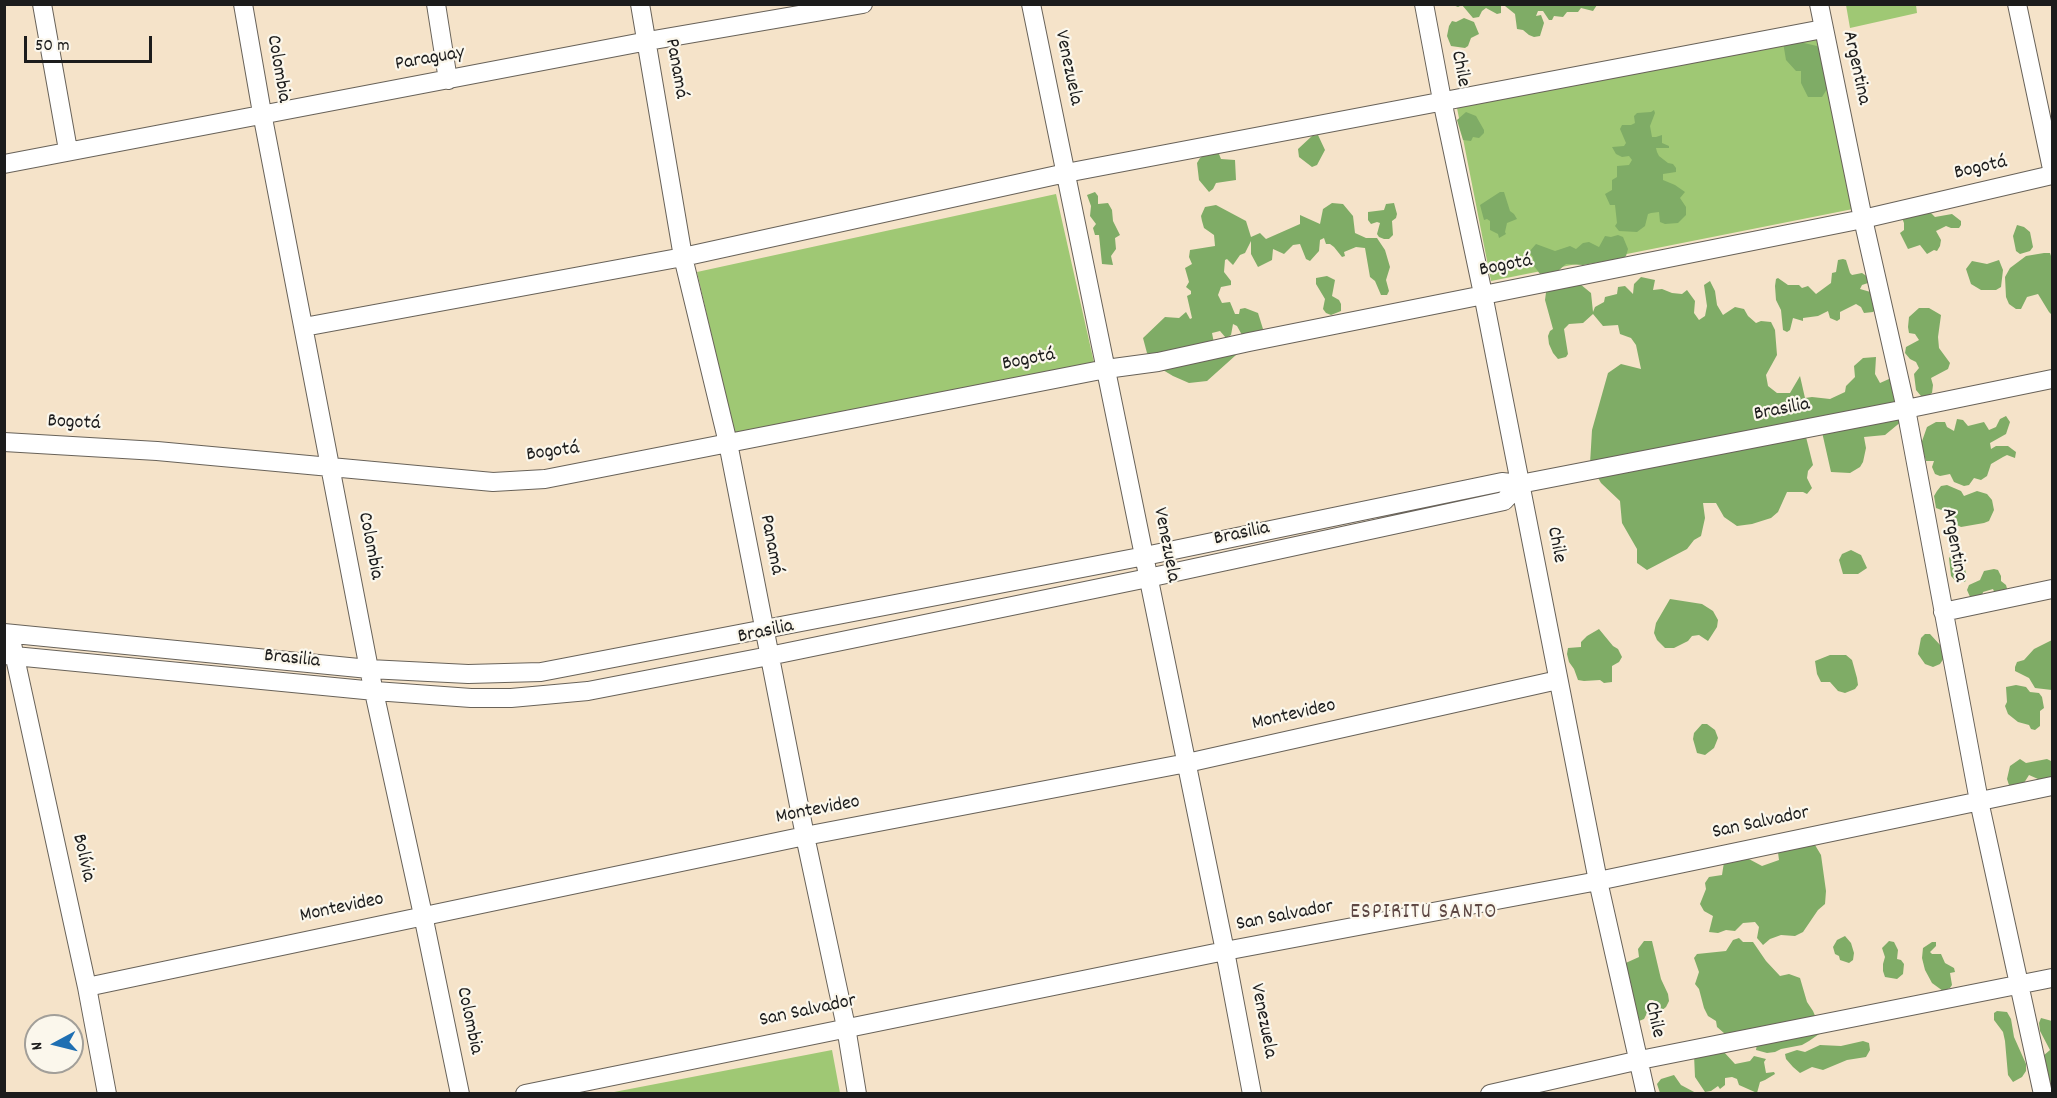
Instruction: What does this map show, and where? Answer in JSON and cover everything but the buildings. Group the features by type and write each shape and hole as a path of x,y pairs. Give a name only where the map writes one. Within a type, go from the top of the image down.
{"street":[{"path":"42,4 68,150"},
{"name":"Colombia","path":"243,4 369,669 460,1094"},
{"path":"436,4 448,80"},
{"name":"Panamá","path":"640,4 683,257 728,442 805,836 846,1027 857,1094"},
{"name":"Paraguay","path":"4,164 648,41 863,4"},
{"name":"Venezuela","path":"1031,4 1145,555 1252,1094"},
{"name":"Chile","path":"1424,4 1598,881 1646,1094"},
{"name":"Argentina","path":"1819,4 1863,219 1906,409 1979,801 2043,1094"},
{"path":"2018,4 2052,169"},
{"path":"304,327 683,257 1066,173 1823,29"},
{"name":"Bogotá","path":"4,442 157,451 493,482 545,479 1106,369 1158,362 1483,294 1863,219 2052,175"},
{"name":"Brasilia","path":"8,633 369,669 468,674 541,672 1145,555 1502,482 1520,484 2052,379"},
{"name":"Brasilia","path":"9,655 471,698 511,698 588,691 1148,578 1441,515 1504,501 1520,484"},
{"path":"1437,495 1441,515"},
{"path":"1335,516 1339,537"},
{"path":"1943,612 2052,589"},
{"path":"962,591 967,615"},
{"name":"Bolívia","path":"8,633 9,655 87,987 107,1094"},
{"path":"219,675 221,654"},
{"name":"Montevideo","path":"87,987 805,836 1187,764 1558,680"},
{"name":"San Salvador","path":"525,1094 1225,951 1598,881 2052,786"},
{"path":"1490,1094 1640,1060 2052,978"}],"green space":[{"path":"1462,5 1597,5 1593,11 1581,8 1578,12 1567,12 1563,17 1554,16 1552,20 1549,20 1543,11 1538,11 1536,16 1541,15 1544,23 1540,36 1534,37 1517,29 1515,14 1505,6 1501,6 1501,13 1497,14 1486,8 1479,17 1473,18"},
{"path":"1846,5 1916,5 1917,13 1850,28"},
{"path":"1464,18 1474,22 1479,34 1471,38 1465,48 1451,46 1447,36 1449,26 1452,21 1456,22"},
{"path":"1819,35 1853,209 1491,281 1457,108"},
{"path":"1797,38 1804,43 1817,46 1822,51 1829,86 1822,97 1808,97 1801,83 1801,71 1796,71 1786,60 1783,42"},
{"path":"1654,110 1650,126 1652,137 1662,135 1662,143 1669,146 1669,148 1656,148 1657,152 1676,168 1676,172 1663,174 1663,180 1685,192 1680,198 1686,207 1686,215 1678,223 1665,224 1660,222 1659,212 1651,213 1648,214 1645,226 1637,232 1619,231 1615,226 1617,223 1615,205 1610,205 1605,194 1612,190 1612,180 1617,177 1617,166 1629,165 1632,160 1629,156 1622,157 1616,154 1612,147 1624,146 1626,143 1620,129 1622,125 1635,123 1634,116 1637,113"},
{"path":"1466,112 1476,116 1484,130 1479,138 1473,137 1471,141 1463,140 1457,120"},
{"path":"1318,135 1325,150 1317,165 1312,167 1299,157 1298,149 1312,136"},
{"path":"1211,151 1219,154 1221,159 1235,160 1236,180 1216,183 1209,192 1199,180 1197,163 1200,158"},
{"path":"1095,192 1098,196 1098,204 1108,203 1120,235 1115,238 1116,249 1111,256 1113,265 1102,264 1099,235 1095,235 1093,228 1096,224 1090,216 1091,206 1087,195"},
{"path":"1500,192 1504,192 1510,211 1517,219 1507,223 1506,234 1499,238 1498,234 1490,230 1490,221 1484,220 1480,205"},
{"path":"1056,194 1095,367 736,441 697,272"},
{"path":"1922,196 1929,200 1930,212 1935,217 1952,214 1961,221 1959,228 1946,226 1936,231 1941,240 1940,246 1937,251 1934,250 1927,254 1920,245 1908,249 1900,233 1904,230 1902,218 1909,199"},
{"path":"1332,203 1343,204 1353,216 1355,233 1366,238 1377,238 1385,250 1390,267 1386,280 1389,291 1387,295 1381,295 1375,281 1370,277 1365,248 1356,247 1344,252 1345,256 1342,257 1334,247 1326,244 1324,238 1320,240 1319,251 1310,261 1306,259 1300,244 1293,245 1284,254 1273,249 1272,260 1258,267 1251,254 1251,241 1245,253 1240,255 1233,265 1227,259 1225,260 1224,272 1231,281 1231,285 1221,287 1218,295 1222,303 1230,302 1235,314 1239,314 1240,309 1245,308 1258,313 1263,329 1260,335 1242,335 1237,326 1233,324 1231,335 1226,338 1220,331 1212,333 1214,343 1236,355 1207,381 1189,383 1173,376 1163,370 1147,353 1143,338 1165,317 1179,318 1186,312 1190,319 1192,318 1187,296 1191,294 1191,291 1186,287 1189,282 1185,268 1192,264 1189,257 1190,250 1215,246 1214,235 1204,228 1202,221 1201,216 1205,207 1216,205 1246,221 1251,237 1260,233 1266,239 1300,224 1300,215 1320,224 1323,209"},
{"path":"1394,203 1397,214 1392,221 1393,235 1389,239 1384,239 1377,234 1380,223 1371,224 1368,220 1368,212 1384,210 1386,204"},
{"path":"2017,225 2030,232 2033,247 2030,251 2020,254 2016,251 2013,236"},
{"path":"1605,236 1623,237 1628,249 1626,256 1616,263 1612,260 1583,265 1566,264 1558,271 1540,274 1529,252 1536,244 1555,251 1570,246 1576,249 1583,243 1589,242 1599,247"},
{"path":"2050,253 2052,259 2052,315 2038,294 2027,297 2021,309 2016,309 2009,304 2006,297 2005,277 2010,268 2026,256"},
{"path":"1838,260 1846,260 1852,275 1862,273 1868,277 1868,283 1862,285 1860,289 1874,293 1876,309 1873,312 1864,313 1856,304 1840,312 1840,319 1837,321 1830,318 1828,311 1818,316 1803,318 1803,321 1793,318 1790,330 1787,332 1783,330 1781,310 1776,300 1776,279 1788,285 1799,285 1802,288 1808,286 1816,294 1831,283 1832,273 1836,272"},
{"path":"1999,260 2003,270 2001,287 1996,290 1981,290 1971,284 1966,269 1972,261 1987,264"},
{"path":"1327,276 1335,280 1332,296 1341,304 1341,311 1331,315 1323,309 1325,299 1316,284 1316,278"},
{"path":"1641,277 1655,280 1653,290 1662,289 1682,294 1687,290 1695,301 1694,313 1699,320 1705,316 1707,306 1704,285 1710,281 1715,291 1717,305 1723,315 1735,307 1744,309 1756,323 1771,322 1775,330 1777,355 1766,375 1768,386 1777,393 1790,393 1800,376 1805,398 1830,399 1845,392 1846,386 1855,377 1854,366 1863,358 1876,357 1875,374 1880,383 1889,379 1895,381 1902,421 1885,435 1864,437 1866,448 1863,462 1860,467 1850,473 1831,472 1822,432 1804,429 1813,465 1808,471 1807,478 1812,488 1807,494 1787,492 1778,512 1771,518 1737,526 1724,517 1716,503 1703,503 1705,518 1701,536 1694,540 1687,549 1647,570 1637,563 1637,549 1622,523 1620,501 1601,483 1590,464 1592,430 1608,373 1621,364 1641,369 1636,345 1631,338 1620,334 1618,325 1603,326 1593,314 1583,323 1569,324 1564,329 1568,354 1558,359 1549,344 1548,336 1553,329 1545,300 1547,285 1580,284 1591,293 1593,312 1595,307 1604,302 1605,297 1617,294 1618,287 1625,286 1633,294 1634,284"},
{"path":"1919,308 1929,308 1941,315 1939,348 1950,363 1948,369 1931,378 1932,393 1927,396 1921,396 1916,390 1914,374 1919,368 1916,362 1905,353 1906,347 1919,340 1915,334 1909,333 1908,327 1909,317"},
{"path":"2006,416 2010,422 2006,434 1990,443 1991,449 1996,446 2008,446 2016,452 2015,458 2007,455 1991,464 1987,476 1981,480 1974,478 1969,485 1964,486 1954,482 1950,474 1940,476 1935,474 1932,467 1934,461 1926,461 1921,444 1927,427 1936,422 1945,422 1947,427 1954,431 1957,419 1963,420 1968,426 1984,422 1989,430 1996,427 2000,419"},
{"path":"1947,485 1961,491 1964,496 1977,491 1987,494 1992,500 1994,510 1989,521 1961,527 1950,519 1947,512 1936,508 1934,496 1941,486"},
{"path":"1851,550 1861,555 1867,568 1858,574 1843,574 1839,560 1842,554"},
{"path":"1953,554 1962,558 1967,577 1965,582 1956,581 1951,576 1949,558"},
{"path":"1998,570 2001,581 2006,585 2008,592 1996,596 1993,589 1983,592 1982,596 1971,599 1967,590 1969,585 1980,580 1984,571"},
{"path":"1670,599 1702,604 1713,611 1718,620 1717,627 1708,641 1699,635 1692,636 1688,641 1674,648 1665,648 1657,640 1654,633 1656,623"},
{"path":"1599,629 1618,649 1622,657 1612,666 1612,682 1578,680 1569,662 1568,648 1581,647 1581,642 1587,636"},
{"path":"1925,634 1930,634 1941,646 1944,658 1940,664 1933,667 1925,664 1918,654 1921,638"},
{"path":"2052,640 2052,690 2035,688 2029,678 2015,671 2015,667 2017,662 2024,660 2034,649"},
{"path":"1830,655 1846,655 1852,660 1858,685 1855,689 1845,693 1838,691 1830,682 1821,682 1815,661"},
{"path":"2016,685 2026,687 2030,692 2039,693 2042,697 2044,708 2040,711 2040,726 2035,730 2008,714 2005,706 2006,687"},
{"path":"1702,724 1707,724 1715,730 1718,738 1714,748 1705,755 1697,753 1693,739 1694,733"},
{"path":"2020,759 2026,763 2047,759 2051,761 2052,783 2038,782 2038,779 2029,775 2024,783 2013,787 2009,785 2007,779 2010,766"},
{"path":"1808,841 1815,845 1821,855 1826,891 1825,904 1803,932 1795,936 1781,935 1770,939 1763,945 1757,938 1759,927 1755,922 1743,923 1735,931 1709,932 1713,916 1704,911 1700,904 1706,889 1705,883 1709,877 1722,875 1724,862 1747,858 1762,866 1779,860 1777,845"},
{"path":"1845,936 1851,943 1854,953 1853,960 1849,963 1840,960 1833,947 1837,940"},
{"path":"1739,938 1743,942 1753,942 1780,976 1789,974 1800,978 1807,1002 1822,1032 1802,1045 1767,1053 1756,1050 1757,1044 1750,1048 1739,1046 1717,1027 1716,1021 1708,1016 1699,989 1695,984 1699,972 1694,958 1697,954 1726,951 1733,940"},
{"path":"1644,941 1652,941 1669,1001 1661,1011 1653,1000 1649,1000 1646,1005 1647,1013 1644,1019 1639,1021 1619,966 1639,957 1638,949"},
{"path":"1889,941 1894,942 1898,950 1897,959 1904,964 1903,974 1897,979 1885,977 1883,971 1885,957 1882,948"},
{"path":"1936,942 1936,946 1930,952 1941,954 1945,963 1954,968 1955,972 1950,973 1952,985 1943,991 1932,983 1922,958 1923,948"},
{"path":"2007,1012 2011,1019 2014,1037 2026,1064 2026,1071 2022,1077 2013,1082 2008,1075 2003,1032 1994,1020 1994,1013"},
{"path":"2041,1018 2052,1021 2051,1090 2043,1056 2050,1050 2040,1031"},
{"path":"1863,1041 1869,1043 1870,1050 1866,1057 1847,1060 1823,1070 1812,1067 1800,1073 1786,1059 1785,1054 1797,1050 1805,1052 1820,1045 1841,1046"},
{"path":"832,1050 840,1093 609,1093"},
{"path":"1723,1051 1735,1064 1750,1061 1754,1056 1766,1059 1764,1062 1766,1073 1774,1072 1775,1074 1760,1082 1757,1093 1739,1085 1737,1079 1732,1077 1725,1078 1725,1085 1720,1089 1718,1086 1705,1092 1695,1077 1694,1055"},
{"path":"1674,1075 1681,1085 1696,1093 1660,1093 1657,1084 1661,1079"}],"district":[{"name":"ESPIRITU SANTO","path":"1424,914"}]}
